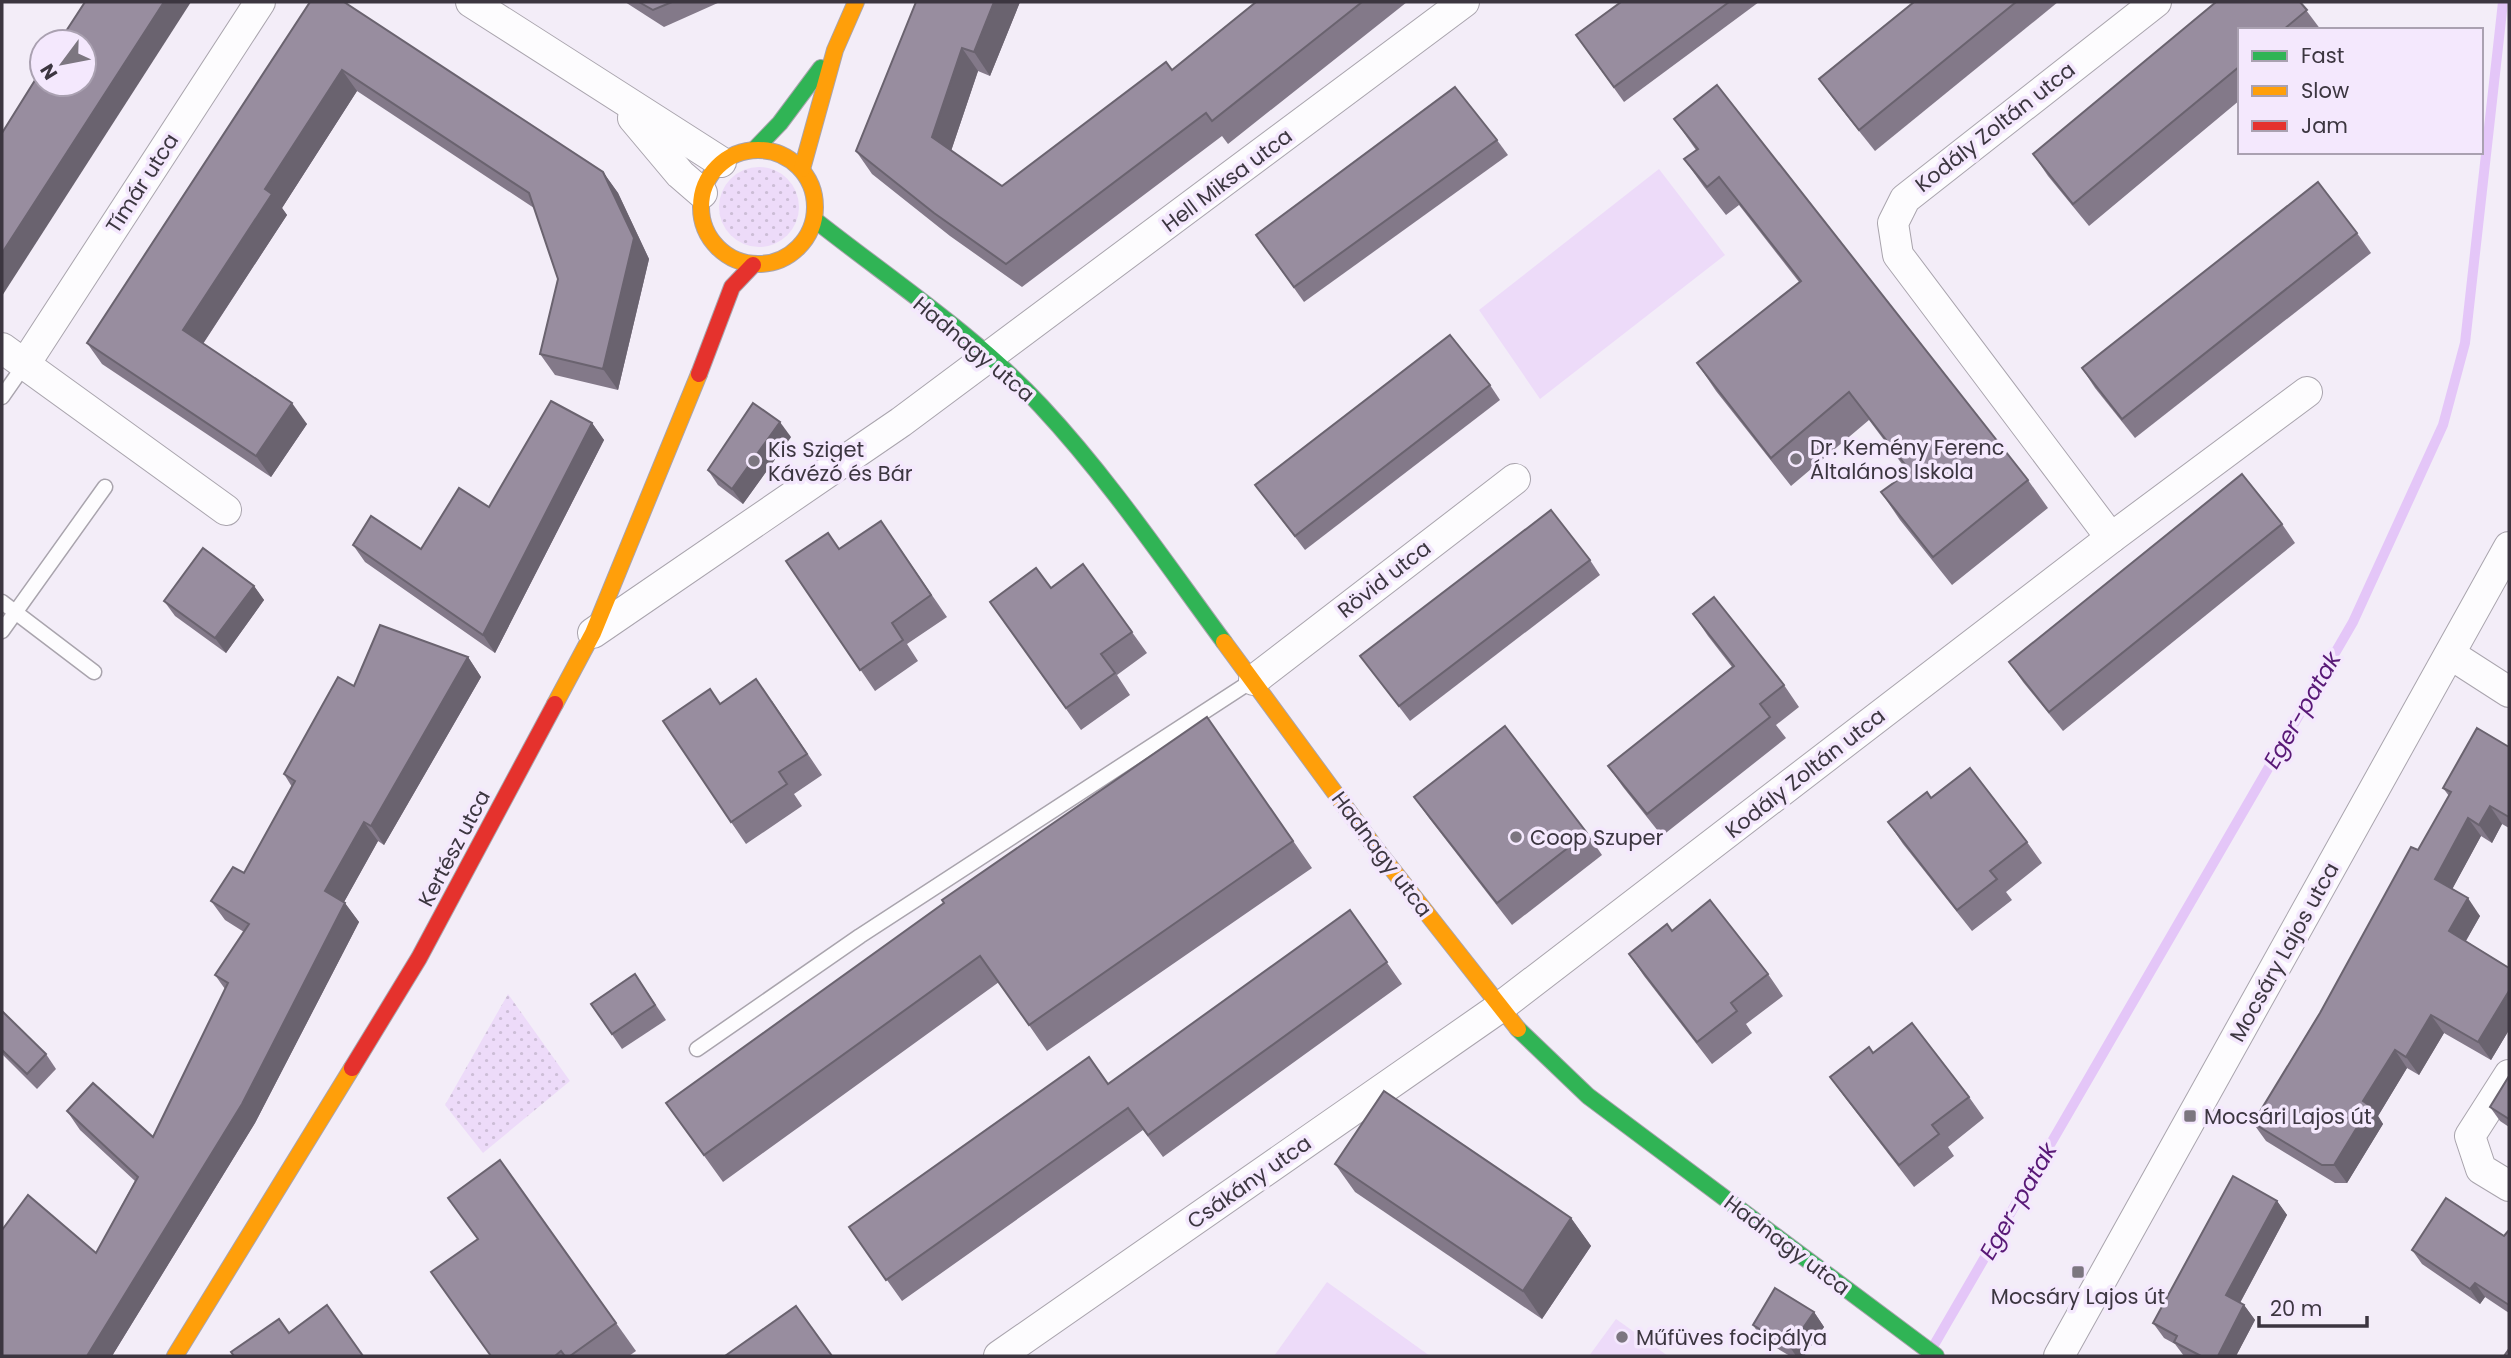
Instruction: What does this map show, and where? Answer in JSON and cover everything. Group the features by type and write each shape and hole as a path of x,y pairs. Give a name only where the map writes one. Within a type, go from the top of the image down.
{"street":[{"name":"Tímár utca","path":"13,356 260,2"},
{"path":"471,2 618,99 721,162"},
{"path":"802,169 835,50 856,2"},
{"name":"Hell Miksa utca","path":"593,634 901,422 1464,2"},
{"name":"Kodály Zoltán utca","path":"2111,538 1898,255 1893,223 1905,199 2150,4"},
{"path":"755,149 780,123 835,50"},
{"path":"618,99 680,174 702,193"},
{"path":"755,149 781,153 802,169 816,202 815,220 803,252 753,265 729,257 715,246 705,230 701,212 702,193 709,177 721,162 737,153 755,149"},
{"name":"Hadnagy utca","path":"815,220 989,357 1040,405 1099,473 1377,850 1499,1008 1539,1052 1588,1096 1936,1356"},
{"name":"Kertész utca","path":"714,331 715,246"},
{"name":"Kertész utca","path":"175,1356 419,958 593,634 675,440 732,287 753,265"},
{"name":"Hadnagy utca","path":"846,267 896,285"},
{"path":"13,356 226,510"},
{"name":"Kodály Zoltán utca","path":"1499,1008 2111,538 2307,392"},
{"name":"Rövid utca","path":"1254,680 1515,479"},
{"name":"Mocsáry Lajos utca","path":"2059,1356 2509,547"},
{"path":"2450,654 2509,692"},
{"name":"Csákány utca","path":"999,1356 1499,1008"},
{"path":"2509,1074 2470,1136 2481,1169 2509,1186"}],"lane":[{"path":"2,397 13,356"},
{"path":"2,631 105,487"},
{"path":"2,602 94,671"},
{"path":"697,1049 860,936 1254,680"}],"shaded area":[{"path":"759,167 774,170 787,179 796,192 799,207 796,222 787,235 774,244 759,247 744,244 731,235 722,222 719,207 722,192 731,179 744,170"},
{"path":"1659,169 1725,255 1540,399 1479,310"},
{"path":"508,994 570,1081 483,1153 445,1105"},
{"path":"1327,1282 1430,1356 1274,1356"},
{"name":"Műfüves focipálya","path":"1616,1319 1668,1356 1589,1356"}],"building":[{"path":"85,2 164,2 2,253 2,133 28,91 28,98 98,98 98,28 68,28"},
{"path":"310,2 344,2 603,172 634,238 603,369 540,354 558,279 529,193 342,70 265,189 272,194 183,330 292,403 256,456 87,343"},
{"path":"639,2 672,2 653,10"},
{"path":"916,2 994,2 974,52 962,48 932,137 1002,186 1166,62 1172,70 1256,2 1362,2 1212,121 1206,113 1006,264 934,213 856,151"},
{"path":"1621,2 1729,2 1614,87 1576,35"},
{"path":"1914,2 2016,2 1859,130 1819,79"},
{"path":"2216,2 2300,2 2307,10 2285,28 2238,28 2238,68 2073,204 2033,154"},
{"path":"1717,85 2028,480 1933,557 1881,492 1910,471 1849,392 1771,458 1697,363 1801,281 1719,177 1707,187 1684,159 1698,149 1674,119"},
{"path":"1455,87 1497,140 1294,287 1256,235"},
{"path":"2318,182 2357,233 2122,419 2082,368"},
{"path":"1450,335 1490,385 1295,536 1255,485"},
{"path":"551,401 592,423 483,635 353,545 371,516 421,549 459,488 489,507"},
{"path":"753,403 780,422 732,489 708,470"},
{"path":"2242,474 2282,524 2049,712 2009,662"},
{"path":"1551,510 1590,560 1399,706 1360,656"},
{"path":"881,521 931,595 892,623 903,640 860,670 786,561 828,533 839,549"},
{"path":"203,548 254,586 215,638 164,601"},
{"path":"1083,564 1132,632 1101,654 1115,673 1066,708 990,602 1036,568 1051,588"},
{"path":"1714,597 1784,685 1760,704 1770,717 1647,814 1608,766 1734,666 1693,614"},
{"path":"380,625 468,657 371,826 364,822 325,891 345,903 242,1104 87,1356 2,1356 2,1230 28,1195 96,1253 138,1177 67,1111 93,1083 153,1137 228,983 215,975 249,924 211,901 233,867 244,873 295,781 284,774 338,677 354,686"},
{"path":"756,679 807,754 779,772 787,784 731,822 663,721 710,689 720,704"},
{"path":"1207,717 1293,841 1029,1025 980,956 704,1155 666,1103 944,903 942,900"},
{"name":"Coop Szuper","path":"1505,726 1587,833 1497,903 1414,797"},
{"path":"2477,728 2509,747 2509,817 2490,806 2479,825 2468,818 2435,879 2468,898 2449,931 2509,968 2509,991 2478,1042 2431,1015 2406,1057 2395,1050 2363,1101 2370,1106 2334,1165 2322,1165 2253,1123 2320,1013 2411,847 2418,850 2451,792 2443,788"},
{"path":"1970,768 2027,842 1990,871 1997,879 1957,910 1888,822 1927,792 1931,798"},
{"path":"1710,900 1768,974 1731,1003 1737,1011 1697,1042 1629,954 1667,924 1672,931"},
{"path":"1350,910 1387,962 1148,1135 1128,1108 886,1280 849,1227 1089,1057 1108,1084"},
{"path":"635,974 655,1005 612,1034 591,1004"},
{"path":"2,1011 46,1054 27,1074 2,1050"},
{"path":"1912,1023 1969,1097 1932,1125 1939,1134 1899,1165 1830,1077 1869,1047 1873,1053"},
{"path":"2509,1076 2509,1119 2490,1107"},
{"path":"1384,1091 1571,1218 1523,1291 1335,1164"},
{"path":"500,1160 616,1323 570,1356 565,1356 561,1351 555,1356 491,1356 431,1272 478,1239 448,1198"},
{"path":"2233,1176 2277,1201 2226,1295 2244,1305 2218,1356 2201,1356 2174,1342 2177,1336 2153,1323"},
{"path":"2446,1198 2504,1236 2509,1230 2509,1305 2475,1283 2470,1289 2412,1250"},
{"path":"1775,1288 1814,1312 1790,1347 1753,1325"},
{"path":"327,1305 363,1356 234,1356 231,1352 279,1319 289,1333"},
{"path":"796,1306 832,1356 725,1356"}],"waterway":[{"name":"Eger-patak","path":"1934,1345 2353,622 2443,425 2465,343 2503,2"}],"traffic: fast":[{"path":"755,149 780,123 821,68"},
{"path":"815,220 989,355 1041,406 1113,492 1224,642"},
{"path":"1518,1029 1588,1096 1936,1356"}],"traffic: slow":[{"path":"802,169 835,50 856,2"},
{"path":"758,150 780,154 799,166 811,185 815,207 811,229 799,248 780,260 758,264 736,260 717,248 705,229 701,207 705,185 717,166 736,154 758,150"},
{"path":"555,704 593,633 699,374"},
{"path":"1224,642 1377,850 1518,1029"},
{"path":"175,1356 352,1068"}],"traffic: jam":[{"path":"699,374 732,287 753,265"},
{"path":"352,1068 419,958 555,704"}],"place":[{"name":"Dr. Kemény Ferenc Általános Iskola","path":"1796,459"},
{"name":"Kis Sziget Kávézó és Bár","path":"754,461"},
{"name":"Coop Szuper","path":"1516,837"},
{"name":"Mocsári Lajos út","path":"2190,1116"},
{"name":"Mocsáry Lajos út","path":"2078,1272"},
{"name":"Műfüves focipálya","path":"1622,1337"}]}
